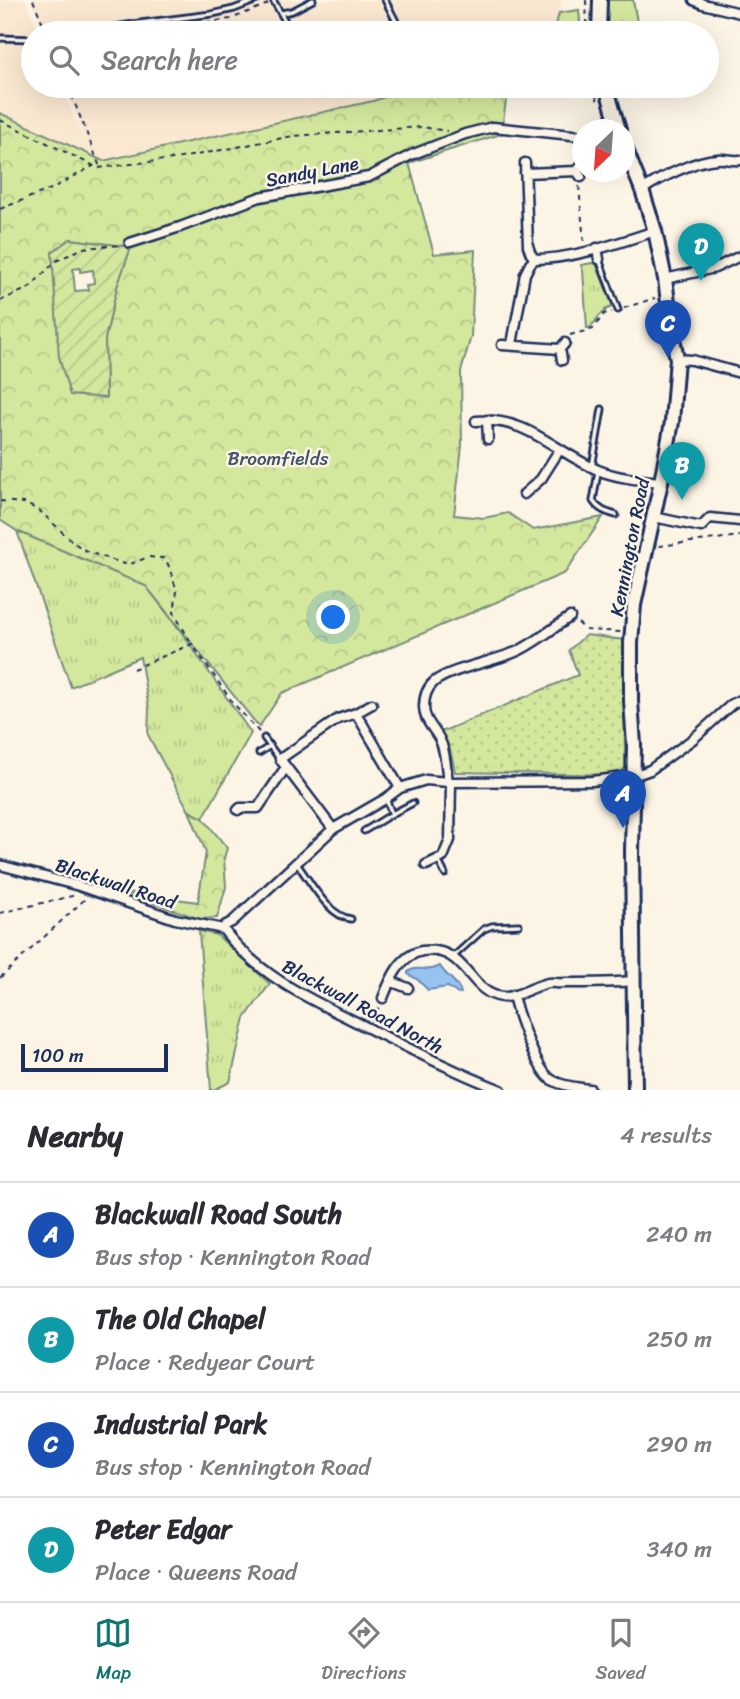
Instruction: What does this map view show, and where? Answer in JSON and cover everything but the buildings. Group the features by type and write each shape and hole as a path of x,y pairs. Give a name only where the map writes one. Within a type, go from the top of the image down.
{"main road":[{"path":"599,21 600,0"},
{"path":"610,98 616,119"},
{"name":"Kennington Road","path":"635,171 655,231 677,359 672,422 632,629 630,670 634,746 632,853 635,1090"}],"street":[{"path":"694,0 740,13"},
{"name":"Sandy Lane","path":"130,243 180,228 260,197 369,177 411,155 465,134 493,127 572,135"},
{"path":"642,190 693,165 716,159 740,160"},
{"path":"526,163 528,246 535,259"},
{"path":"525,173 572,171"},
{"path":"512,344 525,274 535,259 547,259 655,231"},
{"path":"592,248 599,259"},
{"path":"665,279 715,268 740,256"},
{"path":"502,345 562,346 562,360"},
{"path":"677,359 692,360 740,373"},
{"path":"487,420 488,439"},
{"path":"476,421 509,423 526,429 595,468 622,477 662,482"},
{"path":"524,495 533,480 548,469 560,449"},
{"path":"654,517 701,527 710,518 740,521"},
{"path":"426,865 443,857 450,841 450,782 442,742 425,716 426,693 440,678 502,657 540,640 569,617"},
{"path":"223,929 333,829 400,788 426,780 592,781 633,776 650,771 693,739 732,704 740,701"},
{"path":"333,829 279,759 338,719 372,704"},
{"path":"356,712 400,788"},
{"path":"238,810 258,808 286,767"},
{"name":"Blackwall Road","path":"0,865 94,891 175,919 223,929"},
{"name":"Blackwall Road North","path":"223,929 234,943 274,979 301,995 449,1069 501,1090"},
{"path":"383,998 390,981 407,957 433,950 453,958 488,992 503,997 546,984 634,981"},
{"path":"390,981 408,988"},
{"path":"513,995 522,1027 542,1072 565,1086 590,1089"}],"lane":[{"path":"156,21 212,14 257,0"},
{"path":"273,0 286,21"},
{"path":"282,13 313,0"},
{"path":"385,0 396,21"},
{"path":"0,38 21,39"},
{"path":"599,259 618,310"},
{"path":"602,409 593,501 597,507 616,515"},
{"path":"264,738 279,759"},
{"path":"259,753 270,746"},
{"path":"386,799 392,814"},
{"path":"364,831 413,803"},
{"path":"438,860 445,874"},
{"path":"296,863 328,906 341,916 351,919"},
{"path":"453,958 484,929 519,925"}],"path":[{"path":"33,0 42,21"},
{"path":"586,0 587,21"},
{"path":"73,98 101,168"},
{"path":"0,120 101,168 181,158 293,136 422,127 465,134"},
{"path":"0,209 51,189 94,166"},
{"path":"579,182 584,245 592,248"},
{"path":"0,301 29,288 56,261 83,248 130,243"},
{"path":"562,346 565,336 593,329 604,314 661,296 668,298"},
{"path":"0,501 24,503 40,511 74,543 88,552 128,565 148,557 163,558 168,564 177,591 174,613 191,645 233,703 264,738"},
{"path":"648,548 740,536"},
{"path":"569,617 586,630 628,632 632,629"},
{"path":"133,669 191,645"},
{"path":"0,913 94,891"},
{"path":"0,978 94,891"},
{"path":"369,1028 383,998"}],"shaded area":[{"path":"0,0 26,0 34,21 21,21 21,98 66,98 83,138 69,98 382,98 165,161 103,161 0,113"},
{"path":"31,0 562,0 557,21 40,21"}],"green space":[{"path":"608,0 633,0 637,21 606,21"},
{"path":"579,10 580,21 557,21 559,13"},
{"name":"Broomfields","path":"382,98 507,98 501,134 409,163 434,254 475,250 471,336 461,372 462,446 454,515 484,518 508,513 533,530 603,517 565,573 282,693 259,727 146,586 17,531 0,520 0,113 103,161","holes":["71,239 131,247 117,287 105,339 106,397 70,395"]},
{"path":"70,239 131,247 117,287 105,339 106,398 70,395 59,357 52,252","holes":["80,268 80,272 93,270 94,283 88,284 89,290 75,291 73,269"]},
{"path":"596,264 612,307 605,310 591,327 587,328 581,265"},
{"path":"17,531 146,586 251,733 203,818 189,811 148,735 149,709 140,657 71,687"},
{"path":"586,635 624,640 625,768 618,775 455,772 450,749 441,732 578,675 569,650"},
{"path":"189,811 203,818 227,848 224,858 226,887 217,918 200,919 120,891 198,902 206,852"},
{"path":"199,931 217,935 270,984 245,1018 230,1082 214,1090 211,1090"}],"water":[{"path":"440,966 461,993 458,994 448,987 428,990 408,974 413,969"}],"place":[{"name":"Peter Edgar","path":"701,281"},
{"name":"Industrial Park","path":"668,358"},
{"name":"The Old Chapel","path":"682,500"},
{"name":"Blackwall Road South","path":"623,828"}]}
